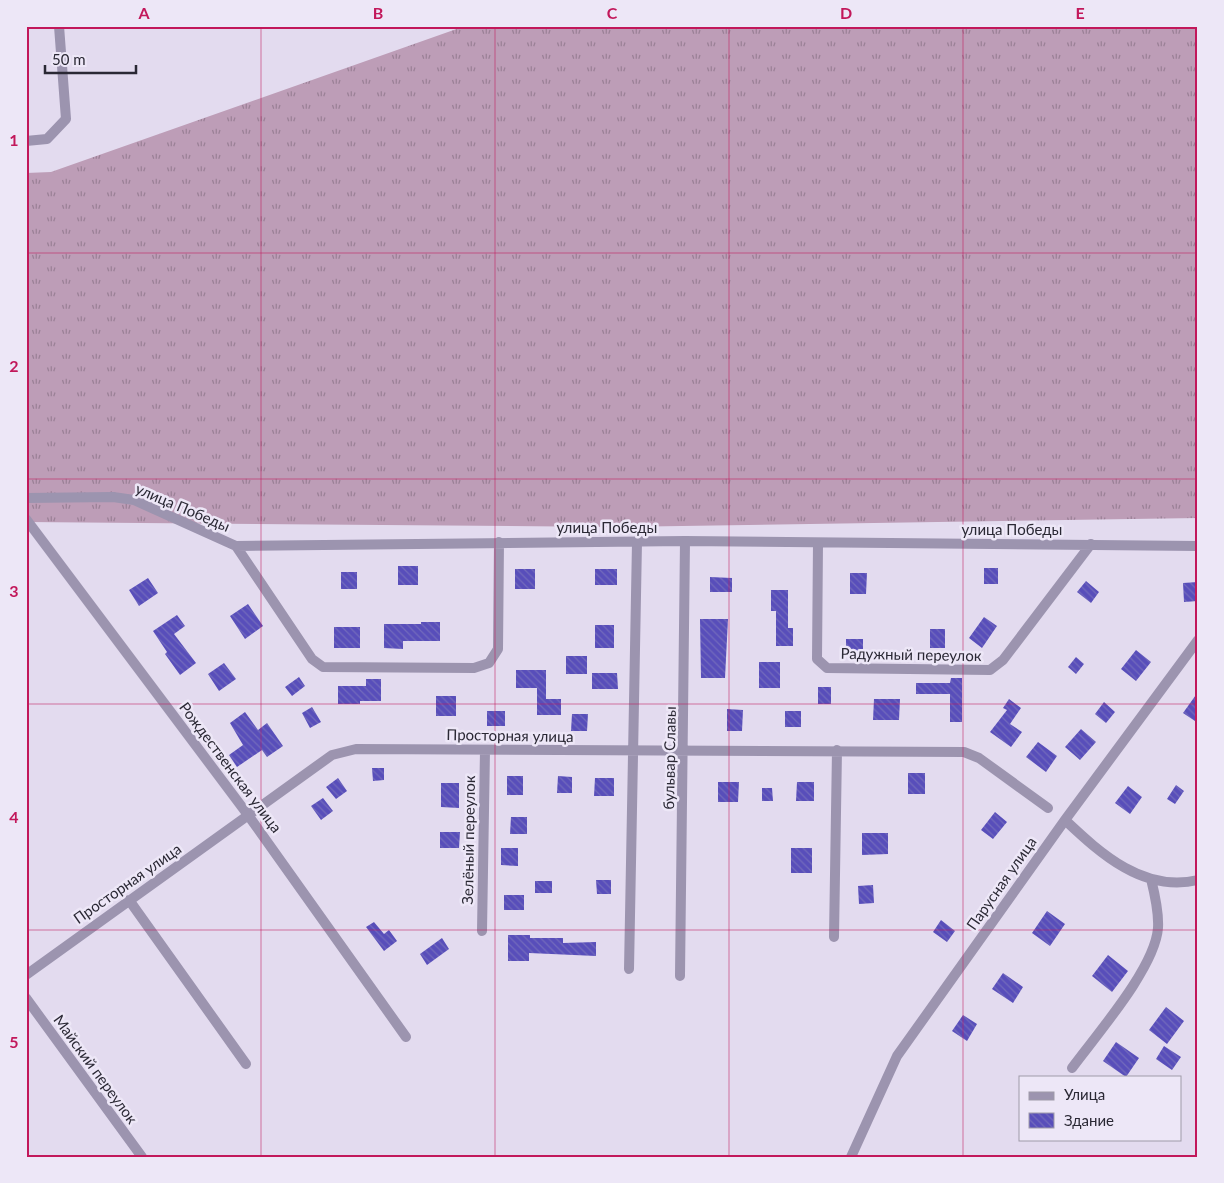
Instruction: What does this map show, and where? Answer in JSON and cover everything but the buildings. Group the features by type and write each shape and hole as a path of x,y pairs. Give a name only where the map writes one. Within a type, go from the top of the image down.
{"street":[{"path":"26,140 47,139 66,118 59,26"},
{"name":"улица Победы","path":"26,498 113,497 134,500 236,546 685,541 1198,546"},
{"name":"Рождественская улица","path":"26,519 248,815 406,1037"},
{"name":"бульвар Славы","path":"680,976 685,541"},
{"path":"236,546 312,659 323,667 474,668 489,663 498,649 499,542"},
{"path":"629,969 637,542"},
{"name":"Радужный переулок","path":"818,543 818,659 827,668 990,670 1003,660 1091,544"},
{"name":"Парусная улица","path":"851,1157 897,1056 1065,820 1198,640"},
{"name":"Просторная улица","path":"26,975 332,756 356,749 634,752 837,750 964,752 979,758 1048,808"},
{"name":"Зелёный переулок","path":"482,931 485,750"},
{"path":"834,937 837,750"},
{"path":"1065,820 1099,852 1126,869 1151,879 1171,882 1198,880"},
{"path":"1072,1068 1144,969 1154,947 1158,928 1157,905 1151,879"},
{"path":"129,900 246,1064"},
{"name":"Майский переулок","path":"26,998 142,1157"}],"green space":[{"path":"465,26 1198,26 1198,518 616,527 26,522 26,173 51,172"}]}
